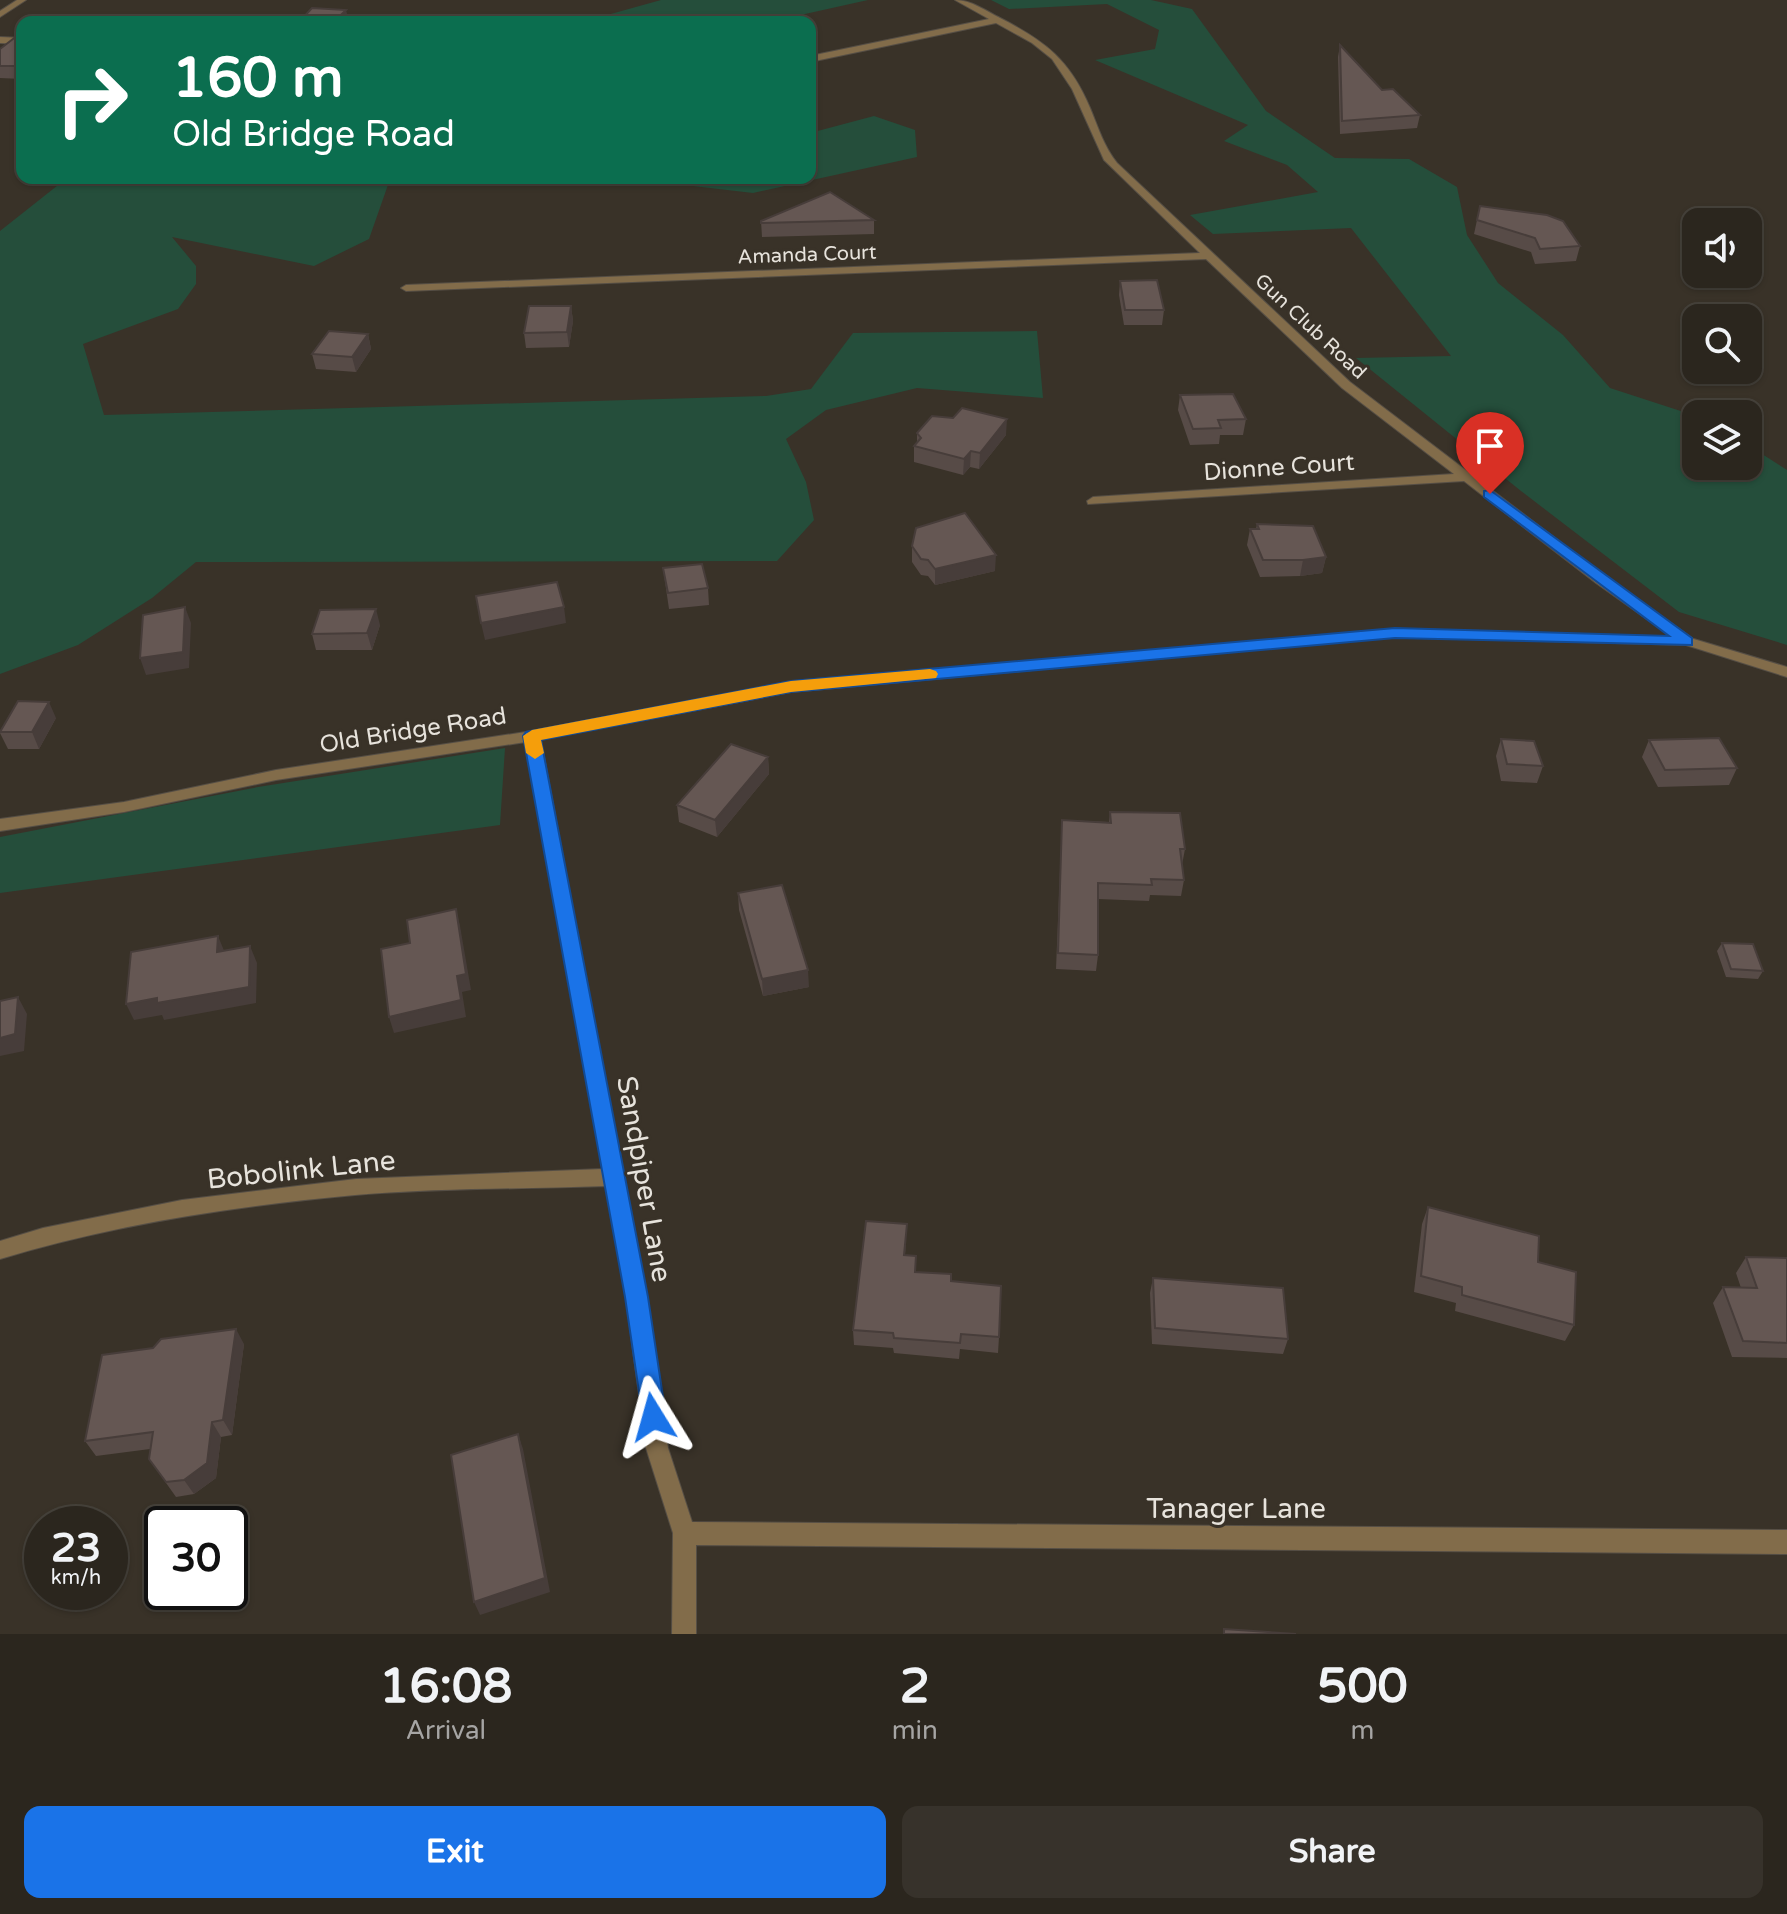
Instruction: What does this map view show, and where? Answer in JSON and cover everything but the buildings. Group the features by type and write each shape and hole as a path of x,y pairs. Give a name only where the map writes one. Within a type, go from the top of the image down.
{"street":[{"path":"0,15 22,0"},
{"name":"Gun Club Road","path":"959,0 1041,43 1057,58 1073,80 1104,152 1127,179 1346,385 1687,641"},
{"path":"816,58 994,21"},
{"name":"Amanda Court","path":"406,288 1210,256"},
{"name":"Dionne Court","path":"1093,501 1467,477"},
{"name":"Old Bridge Road","path":"0,825 124,807 276,775 532,736 791,687 1395,633 1687,641 1787,672"},
{"name":"Sandpiper Lane","path":"532,736 636,1297 657,1448 684,1533 684,1634"},
{"name":"Bobolink Lane","path":"0,1250 43,1237 182,1209 356,1187 613,1177"},
{"name":"Tanager Lane","path":"684,1533 1787,1542"}],"green space":[{"path":"661,0 868,0 796,16 604,16"},
{"path":"991,0 1151,0 1192,9 1266,111 1335,158 1409,159 1457,187 1467,235 1498,283 1563,335 1610,388 1682,411 1682,480 1762,480 1762,454 1787,470 1787,645 1679,612 1521,491 1356,358 1451,356 1351,228 1213,234 1190,215 1318,192 1287,165 1224,141 1248,125 1095,60 1155,49 1159,30 1107,4 1009,9"},
{"path":"874,116 915,130 917,157 816,179 816,131"},
{"path":"59,184 388,184 369,239 314,266 172,237 196,266 196,284 178,309 83,344 104,415 766,396 811,389 853,333 1037,331 1043,398 917,388 826,410 786,439 806,482 814,520 777,561 196,562 152,598 78,645 0,674 0,231"},
{"path":"676,184 794,184 753,193"},
{"path":"505,748 500,825 0,893 0,837 258,787"}],"slow traffic":[{"path":"535,753 532,736 791,687 930,674"}],"route":[{"path":"653,1417 636,1297 532,736 791,687 1395,633 1687,641 1601,580 1490,494"}]}
